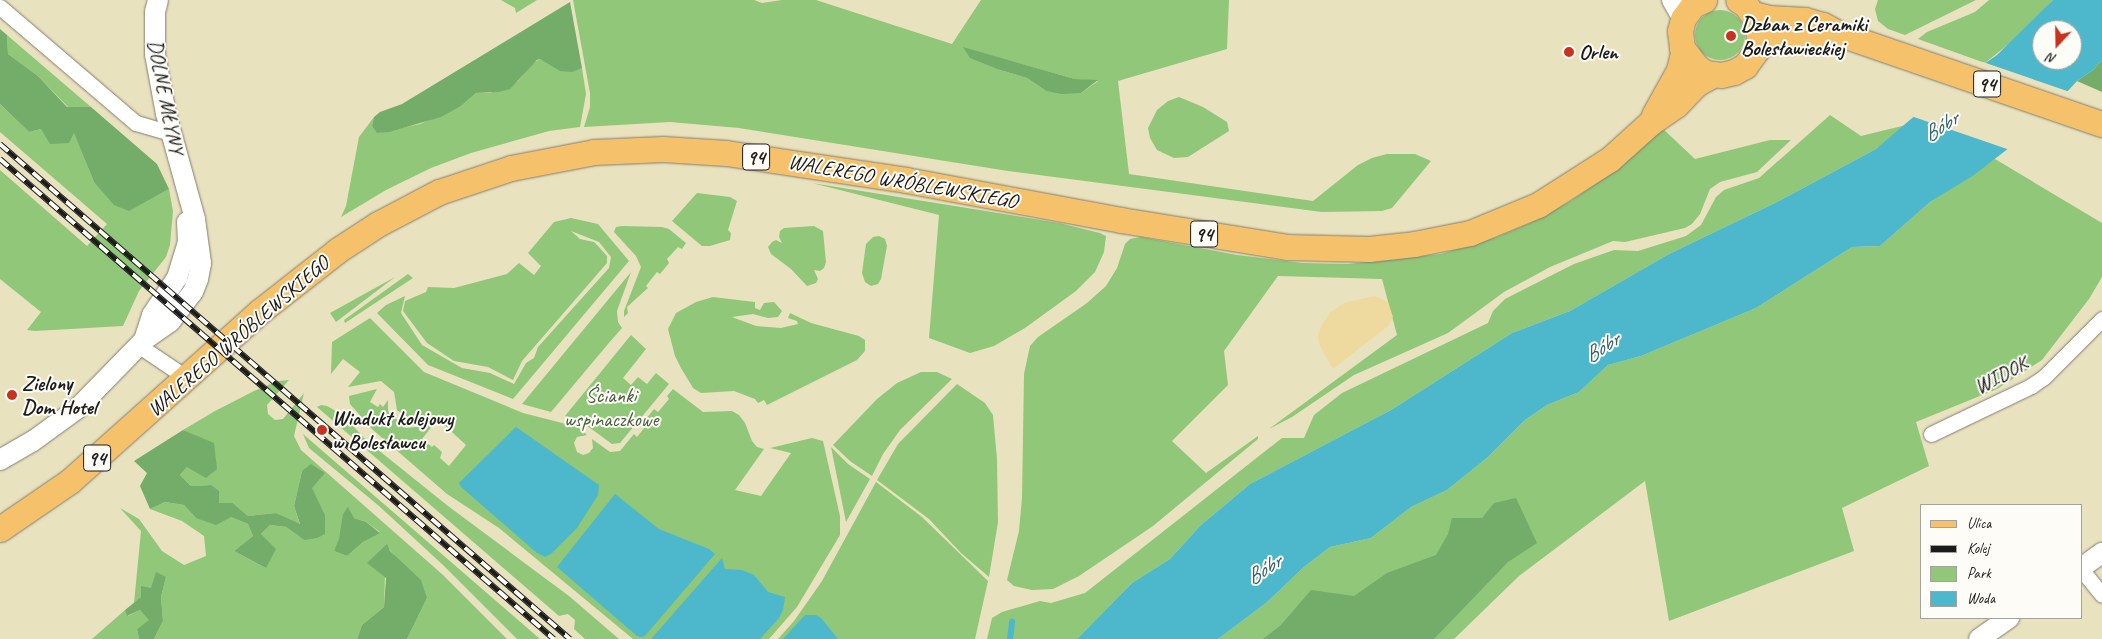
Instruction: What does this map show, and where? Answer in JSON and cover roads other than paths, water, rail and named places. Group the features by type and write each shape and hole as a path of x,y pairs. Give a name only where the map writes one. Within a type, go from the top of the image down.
{"main road":[{"name":"94","path":"1683,52 1677,9 1694,5 1704,0"},
{"name":"94","path":"1745,7 1769,18 1804,20 2102,124"},
{"name":"94","path":"1745,7 1759,30 1758,48"},
{"name":"94","path":"1712,75 1734,72 1740,69 1754,56 1758,48 1766,40 1789,36 1840,34"},
{"path":"1683,52 1696,68 1712,75"},
{"name":"WALEREGO WRÓBLEWSKIEGO","path":"1650,123 1679,70 1683,52"},
{"name":"WALEREGO WRÓBLEWSKIEGO","path":"0,529 70,482 289,287 378,224 439,192 520,166 594,152 662,148 789,161 1287,247 1335,249 1414,244 1470,233 1538,205 1592,173 1650,123 1676,105 1696,84 1712,75"}],"street":[{"name":"DOLNE MŁYNY","path":"0,460 38,437 77,409 141,342 152,315 177,278 188,241 186,194 155,54 155,12 158,0"},
{"path":"0,7 136,123 171,133"},
{"name":"WIDOK","path":"1931,434 2031,386 2044,377 2102,319"},
{"path":"141,342 187,378"},
{"path":"2082,567 2102,553"},
{"path":"2082,569 2102,595"},
{"path":"1979,639 2009,619"}],"water":[{"name":"Bóbr","path":"2053,0 2102,0 2102,60 2093,70 2077,81 2031,131 1974,175 1930,202 1880,246 1852,247 1756,308 1641,356 1608,365 1579,392 1547,405 1525,420 1488,457 1447,490 1411,507 1371,538 1330,547 1304,567 1266,603 1218,639 1077,639 1132,583 1170,559 1201,525 1250,484 1391,410 1512,333 1570,311 1669,254 1775,203 1876,149 1939,95 1997,55 2032,21 2032,70 2082,70 2082,20 2033,20"},
{"path":"516,427 599,485 598,495 577,528 551,554 545,557 537,553 461,487 459,483"},
{"path":"615,494 659,529 709,549 715,554 645,636 641,637 637,636 557,567"},
{"path":"722,558 725,569 742,570 754,575 768,592 785,597 783,610 779,618 760,639 651,639"},
{"path":"805,615 816,615 821,618 838,639 783,639"}],"waterway":[{"path":"1010,639 1012,622"}],"railway":[{"path":"0,144 570,639"},
{"path":"0,159 554,639"}],"place":[{"name":"Dzban z Ceramiki Bolesławieckiej","path":"1731,36"},
{"name":"Orlen","path":"1569,52"},
{"name":"Zielony Dom Hotel","path":"12,395"},
{"name":"Wiadukt kolejowy w Bolesławcu","path":"322,430"}],"park label":[{"name":"Ścianki wspinaczkowe","path":"611,407"}]}
